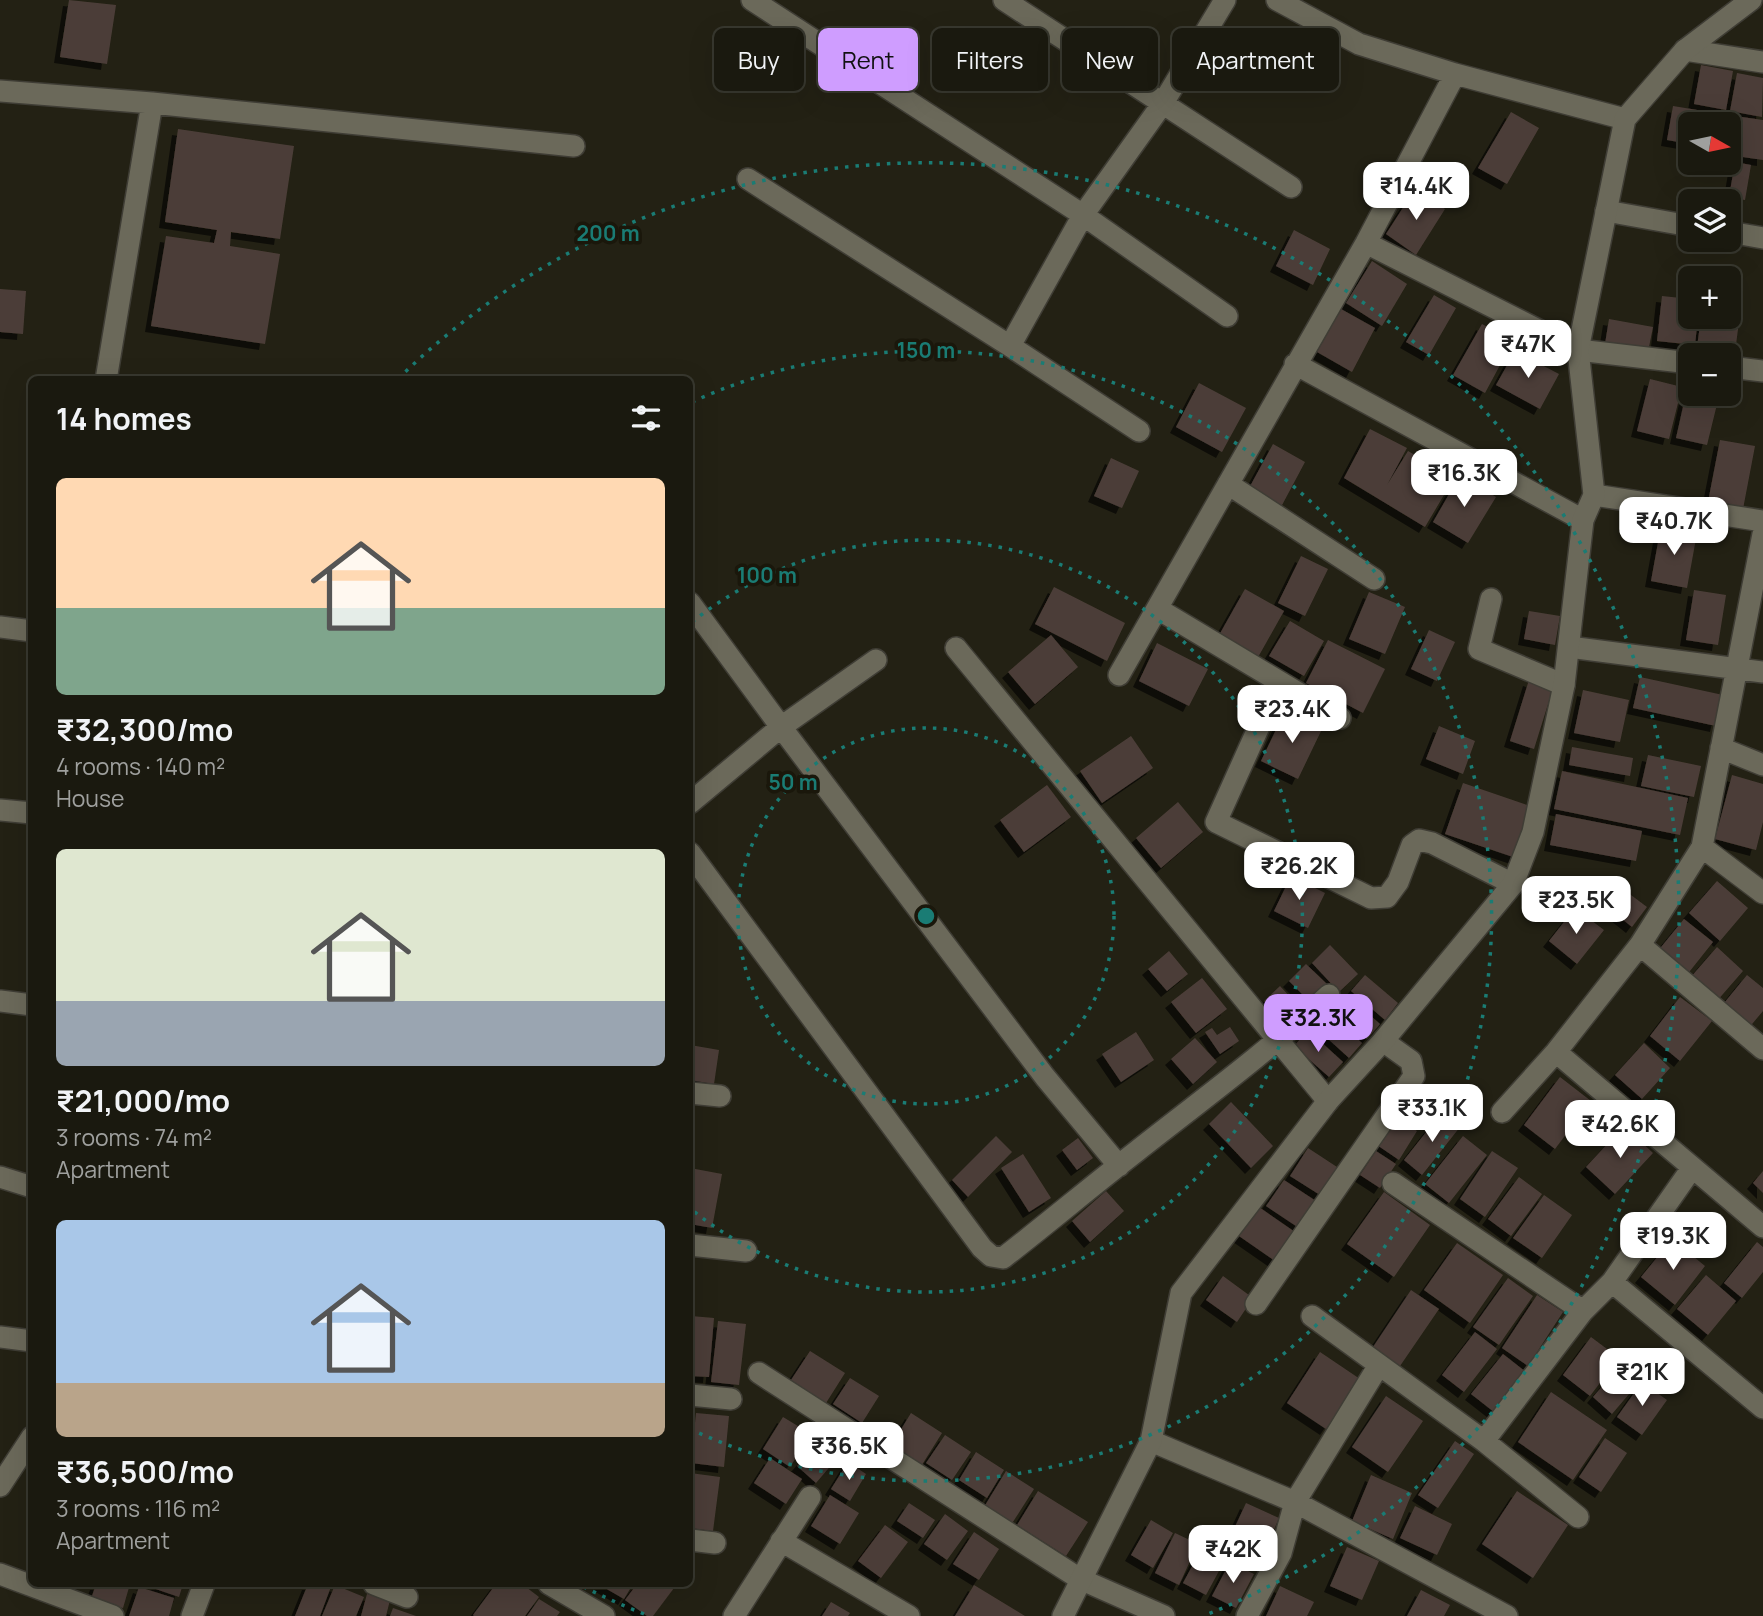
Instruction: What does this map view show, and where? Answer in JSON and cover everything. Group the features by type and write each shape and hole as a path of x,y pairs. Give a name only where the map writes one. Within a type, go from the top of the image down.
{"street":[{"path":"752,0 1083,215 1227,316"},
{"path":"1004,0 1291,187"},
{"path":"1010,346 1083,215 1163,103 1225,0"},
{"path":"1277,0 1359,44 1455,74 1625,118"},
{"path":"1063,1616 1151,1441 1181,1293 1328,1101 1383,1041 1513,884 1533,832 1564,685 1583,520 1594,495 1578,350 1625,118 1685,50 1751,0"},
{"path":"1685,50 1763,62"},
{"path":"1119,675 1366,243 1455,74"},
{"path":"0,91 152,103 574,146"},
{"path":"107,376 152,103"},
{"path":"748,179 1139,431"},
{"path":"1606,211 1678,224"},
{"path":"1741,234 1763,238"},
{"path":"1366,243 1578,350 1678,362"},
{"path":"1295,364 1583,520"},
{"path":"1741,368 1763,371"},
{"path":"1228,484 1374,579"},
{"path":"1594,495 1763,521"},
{"path":"1502,1112 1556,1052 1640,945 1702,847 1763,534"},
{"path":"1491,599 1479,649 1564,685"},
{"path":"693,607 1045,1077 1119,1166"},
{"path":"1158,609 1340,718"},
{"path":"0,628 28,631"},
{"path":"1569,647 1763,672"},
{"path":"956,648 1328,1101"},
{"path":"693,800 781,727 876,660"},
{"path":"1279,682 1216,822 1371,898 1387,897 1398,882 1412,845 1419,840 1432,843 1513,884"},
{"path":"1721,748 1763,765"},
{"path":"0,810 28,813"},
{"path":"1702,847 1763,893"},
{"path":"693,857 982,1248 991,1256 1003,1258 1077,1201 1278,1041 1329,995"},
{"path":"1640,945 1763,1049"},
{"path":"0,1002 28,1005"},
{"path":"1255,1304 1414,1076 1411,1061 1383,1041"},
{"path":"1556,1052 1763,1227"},
{"path":"693,1093 720,1096"},
{"path":"1484,1441 1583,1311 1612,1282 1692,1168"},
{"path":"0,1177 28,1186"},
{"path":"1393,1183 1583,1311"},
{"path":"693,1245 746,1251"},
{"path":"1612,1282 1763,1408"},
{"path":"1312,1316 1484,1441 1578,1517"},
{"path":"0,1337 28,1340"},
{"path":"1247,1616 1282,1553 1296,1502 1379,1365"},
{"path":"759,1373 1080,1579 1164,1616"},
{"path":"693,1395 731,1399"},
{"path":"1151,1441 1296,1502 1507,1616"},
{"path":"1,1483 28,1443"},
{"path":"734,1616 810,1497"},
{"path":"693,1540 715,1543"},
{"path":"781,1541 909,1616"},
{"path":"0,1574 28,1584"},
{"path":"35,1587 113,1616"},
{"path":"192,1616 203,1587"},
{"path":"382,1587 407,1597"},
{"path":"554,1587 604,1616"}],"building":[{"path":"69,0 116,5 107,64 60,57"},
{"path":"1701,65 1733,71 1726,110 1694,104"},
{"path":"1737,73 1763,78 1762,117 1730,111"},
{"path":"1673,106 1710,112 1678,112 1678,142 1667,140"},
{"path":"1511,112 1539,128 1507,184 1478,168"},
{"path":"1742,117 1763,120 1763,160 1741,157"},
{"path":"178,129 294,146 280,239 231,232 230,246 280,254 265,344 151,326 166,236 214,243 217,230 165,222"},
{"path":"1741,163 1751,165 1745,200 1741,199 1741,189 1730,189 1733,175 1741,175"},
{"path":"1415,189 1445,209 1416,255 1386,234"},
{"path":"1294,230 1330,249 1313,285 1276,266"},
{"path":"1372,261 1407,284 1382,326 1346,303"},
{"path":"0,289 26,291 23,334 0,332"},
{"path":"1434,295 1456,308 1429,355 1406,342"},
{"path":"1662,296 1678,298 1678,329 1697,329 1695,343 1657,341"},
{"path":"1341,309 1375,328 1352,372 1317,352"},
{"path":"1609,319 1653,327 1648,352 1605,344"},
{"path":"1482,324 1513,341 1485,393 1453,375"},
{"path":"1699,329 1738,329 1736,343 1698,343"},
{"path":"1515,351 1559,374 1540,409 1496,385"},
{"path":"1650,379 1678,386 1678,403 1669,439 1637,431"},
{"path":"1199,383 1246,408 1222,452 1176,427"},
{"path":"1683,406 1717,406 1707,445 1676,438"},
{"path":"1370,429 1407,448 1387,485 1408,451 1454,478 1425,527 1344,478"},
{"path":"1720,440 1755,446 1743,509 1708,502"},
{"path":"1273,444 1305,462 1281,507 1248,490"},
{"path":"1111,458 1139,471 1122,508 1094,496"},
{"path":"1460,475 1496,497 1468,543 1433,522"},
{"path":"1661,526 1697,533 1687,588 1651,581"},
{"path":"1301,556 1328,569 1305,616 1278,603"},
{"path":"1054,587 1125,623 1107,661 1035,624"},
{"path":"1245,589 1284,611 1257,659 1218,637"},
{"path":"1694,590 1726,595 1718,645 1686,640"},
{"path":"1369,592 1405,607 1385,654 1349,639"},
{"path":"1529,611 1560,616 1555,645 1524,639"},
{"path":"1290,621 1324,641 1304,676 1269,656"},
{"path":"1429,630 1455,642 1437,681 1411,669"},
{"path":"1051,635 1078,667 1035,704 1008,672"},
{"path":"1328,640 1385,669 1363,713 1306,683"},
{"path":"1157,643 1208,669 1189,706 1139,681"},
{"path":"1640,677 1723,695 1716,726 1633,708"},
{"path":"1529,680 1553,688 1534,749 1510,741"},
{"path":"1583,690 1629,700 1620,742 1574,733"},
{"path":"1285,711 1322,729 1298,779 1261,761"},
{"path":"1439,726 1475,741 1463,774 1426,759"},
{"path":"1131,736 1153,768 1102,803 1080,771"},
{"path":"1572,747 1633,758 1630,776 1569,765"},
{"path":"1648,755 1701,766 1694,797 1641,786"},
{"path":"1562,771 1688,798 1680,835 1554,809"},
{"path":"1732,775 1763,784 1763,822 1756,850 1715,839"},
{"path":"1463,783 1533,807 1516,858 1445,834"},
{"path":"1047,785 1071,817 1024,852 1000,820"},
{"path":"1178,802 1203,832 1161,868 1136,838"},
{"path":"1556,814 1642,831 1636,861 1550,845"},
{"path":"1291,876 1325,893 1308,928 1274,911"},
{"path":"1717,881 1748,908 1720,941 1689,913"},
{"path":"1627,892 1647,907 1632,927 1612,911"},
{"path":"1575,908 1604,930 1577,964 1549,941"},
{"path":"1684,919 1713,942 1686,976 1657,952"},
{"path":"1330,945 1358,974 1339,992 1312,963"},
{"path":"1717,947 1743,971 1716,1002 1690,978"},
{"path":"1169,951 1188,974 1167,991 1148,969"},
{"path":"1306,964 1329,986 1312,1004 1289,981"},
{"path":"1365,975 1398,1003 1385,1020 1351,991"},
{"path":"1747,975 1763,988 1763,1011 1747,1030 1720,1008"},
{"path":"1202,978 1227,1009 1196,1033 1171,1002"},
{"path":"1280,986 1303,1011 1287,1025 1264,1001"},
{"path":"1346,994 1380,1024 1367,1039 1333,1009"},
{"path":"1680,997 1712,1021 1680,1061 1650,1036"},
{"path":"1328,1012 1362,1043 1349,1058 1315,1027"},
{"path":"1230,1027 1239,1041 1220,1054 1205,1032 1212,1028 1217,1035"},
{"path":"1308,1030 1343,1062 1329,1077 1294,1046"},
{"path":"1136,1032 1154,1060 1121,1082 1102,1054"},
{"path":"1195,1038 1217,1062 1193,1084 1171,1059"},
{"path":"1644,1043 1670,1068 1642,1099 1615,1075"},
{"path":"693,1046 719,1050 714,1084 693,1080"},
{"path":"1560,1077 1591,1101 1555,1149 1524,1125"},
{"path":"1416,1088 1433,1099 1415,1125 1398,1113"},
{"path":"1231,1102 1273,1146 1251,1168 1209,1124"},
{"path":"1442,1112 1460,1127 1422,1175 1404,1160"},
{"path":"1396,1117 1417,1131 1399,1160 1377,1145"},
{"path":"1624,1126 1653,1153 1615,1194 1586,1167"},
{"path":"996,1136 1012,1152 968,1197 952,1180"},
{"path":"1463,1136 1487,1155 1449,1203 1425,1184"},
{"path":"1078,1138 1093,1158 1077,1170 1062,1150"},
{"path":"1308,1148 1337,1167 1320,1195 1290,1176"},
{"path":"1376,1151 1396,1164 1380,1188 1360,1175"},
{"path":"1492,1151 1518,1168 1485,1217 1460,1199"},
{"path":"1023,1154 1051,1198 1029,1212 1001,1168"},
{"path":"693,1169 722,1174 712,1228 693,1225"},
{"path":"1763,1171 1763,1193 1753,1183"},
{"path":"1519,1177 1542,1194 1511,1236 1488,1219"},
{"path":"1284,1180 1316,1201 1299,1228 1266,1206"},
{"path":"1106,1191 1124,1211 1090,1242 1072,1221"},
{"path":"1384,1192 1430,1225 1394,1277 1347,1244"},
{"path":"1544,1195 1572,1215 1542,1258 1513,1238"},
{"path":"1259,1207 1295,1232 1275,1261 1239,1236"},
{"path":"1672,1239 1705,1266 1675,1305 1641,1277"},
{"path":"1757,1242 1763,1247 1763,1272 1742,1298 1724,1283"},
{"path":"1457,1243 1503,1275 1470,1323 1424,1290"},
{"path":"1706,1275 1736,1301 1708,1335 1677,1309"},
{"path":"1223,1276 1253,1298 1237,1322 1206,1300"},
{"path":"1508,1278 1533,1296 1499,1345 1473,1327"},
{"path":"1411,1290 1439,1309 1400,1366 1373,1347"},
{"path":"1537,1295 1563,1312 1528,1366 1502,1348"},
{"path":"693,1316 714,1318 709,1377 693,1376"},
{"path":"718,1321 746,1324 739,1385 711,1382"},
{"path":"1475,1332 1497,1349 1464,1392 1442,1375"},
{"path":"1591,1337 1619,1358 1590,1396 1563,1375"},
{"path":"810,1351 845,1373 826,1403 791,1380"},
{"path":"1320,1352 1360,1379 1326,1429 1287,1403"},
{"path":"1503,1354 1526,1372 1494,1412 1471,1394"},
{"path":"1622,1363 1641,1380 1612,1414 1593,1397"},
{"path":"850,1378 879,1396 862,1423 833,1404"},
{"path":"1642,1382 1667,1400 1642,1435 1617,1417"},
{"path":"1551,1392 1607,1430 1573,1480 1518,1442"},
{"path":"1386,1396 1423,1421 1388,1472 1352,1447"},
{"path":"696,1413 729,1416 724,1467 693,1463"},
{"path":"911,1413 942,1433 920,1468 889,1449"},
{"path":"783,1417 811,1434 790,1467 763,1449"},
{"path":"945,1435 971,1452 952,1480 926,1463"},
{"path":"1605,1438 1627,1453 1601,1492 1579,1477"},
{"path":"820,1440 839,1456 816,1483 797,1466"},
{"path":"1455,1441 1474,1454 1438,1508 1418,1495"},
{"path":"976,1452 1004,1470 987,1498 959,1480"},
{"path":"770,1458 802,1479 786,1504 754,1483"},
{"path":"848,1462 866,1474 850,1501 831,1489"},
{"path":"1006,1471 1034,1489 1011,1525 984,1507"},
{"path":"693,1473 720,1477 713,1531 693,1528"},
{"path":"1371,1475 1412,1493 1393,1539 1352,1521"},
{"path":"1038,1491 1088,1522 1066,1556 1017,1525"},
{"path":"1517,1491 1568,1525 1533,1578 1482,1544"},
{"path":"830,1495 859,1513 840,1544 811,1526"},
{"path":"909,1503 935,1520 923,1538 897,1521"},
{"path":"1246,1503 1279,1518 1262,1557 1228,1542"},
{"path":"1415,1506 1452,1524 1437,1555 1400,1538"},
{"path":"945,1514 968,1531 947,1560 924,1544"},
{"path":"1151,1520 1173,1533 1153,1568 1131,1555"},
{"path":"885,1525 908,1542 881,1578 858,1561"},
{"path":"974,1532 999,1549 979,1580 953,1564"},
{"path":"1175,1533 1198,1544 1179,1585 1155,1573"},
{"path":"1203,1546 1226,1558 1206,1595 1183,1583"},
{"path":"1347,1547 1379,1561 1362,1600 1330,1586"},
{"path":"1230,1562 1254,1574 1236,1608 1212,1596"},
{"path":"974,1585 1025,1616 955,1616"},
{"path":"1280,1586 1314,1602 1307,1616 1266,1616"},
{"path":"95,1587 129,1587 123,1608 91,1599"},
{"path":"139,1587 174,1598 169,1616 129,1616"},
{"path":"150,1587 182,1587 179,1597"},
{"path":"307,1587 331,1587 320,1616 295,1616"},
{"path":"334,1587 364,1597 356,1616 322,1616"},
{"path":"494,1587 526,1587 539,1597 525,1616 473,1615"},
{"path":"603,1587 631,1587 624,1599"},
{"path":"635,1587 675,1587 653,1616 647,1616 625,1600"},
{"path":"1421,1590 1450,1605 1444,1616 1407,1616"},
{"path":"367,1594 390,1600 386,1616 361,1616"},
{"path":"539,1599 560,1612 557,1616 527,1616"},
{"path":"831,1602 850,1613 848,1616 822,1616"},
{"path":"393,1608 416,1616 390,1616"}]}
